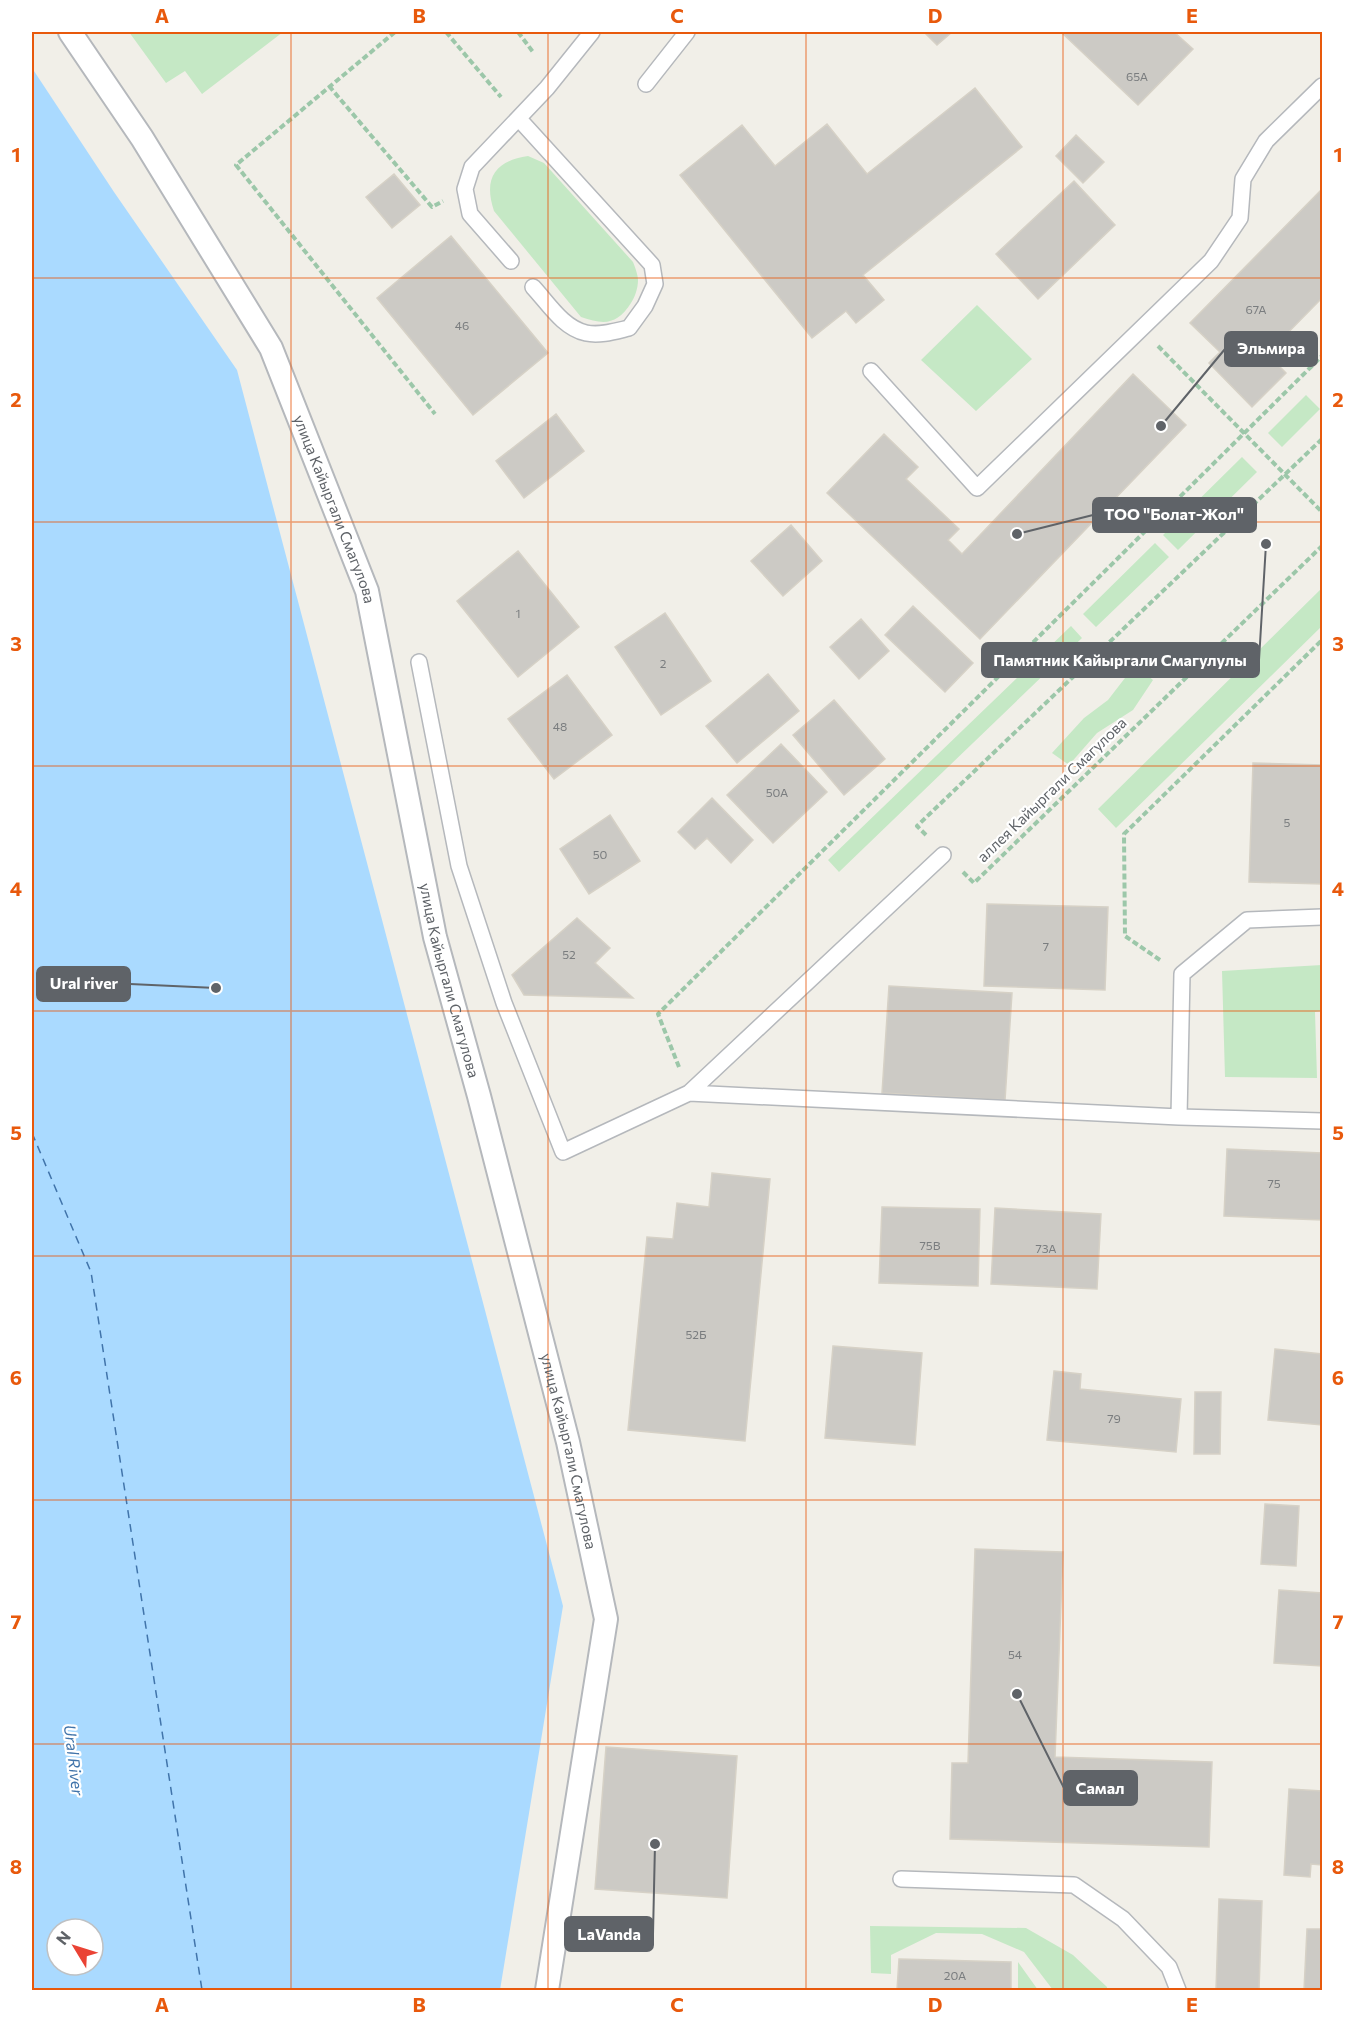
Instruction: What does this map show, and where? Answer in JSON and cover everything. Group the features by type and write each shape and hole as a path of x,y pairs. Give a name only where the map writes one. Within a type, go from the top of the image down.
{"street":[{"name":"улица Кайыргали Смагулова","path":"70,32 142,138 271,348 367,591 435,937 479,1096 568,1442 606,1619 547,1990"}],"lane":[{"path":"511,261 470,214 465,189 472,167 547,88 592,32"},
{"path":"646,84 687,32"},
{"path":"871,371 977,488 1211,261 1240,218 1243,179 1266,141 1323,86"},
{"path":"519,118 652,265 655,284 645,306 629,328 605,333 587,333 569,326 533,287"},
{"path":"419,662 459,866 504,1003 563,1152 689,1093 943,855"},
{"path":"1179,1117 1182,974 1247,920 1323,917"},
{"path":"689,1093 1179,1117 1323,1121"},
{"path":"901,1879 1074,1885 1123,1919 1169,1967 1178,1990"}],"path":[{"path":"395,32 236,165 435,414"},
{"path":"447,32 519,118"},
{"path":"518,32 533,52"},
{"path":"330,86 432,207 465,189"},
{"path":"1141,329 1323,512"},
{"path":"689,1093 658,1014 1323,357"},
{"name":"аллея Кайыргали Смагулова","path":"1323,439 917,826 943,855 974,883 1323,546"},
{"path":"1182,974 1125,936 1124,834 1323,640"}],"green space":[{"path":"129,32 283,32 202,94 185,71 166,83"},
{"path":"528,156 544,163 633,262 638,278 636,292 621,316 603,322 581,317 494,211 490,189 494,173 507,162"},
{"path":"977,305 1032,359 976,411 921,360"},
{"path":"1306,395 1320,409 1282,447 1268,433"},
{"path":"1242,457 1257,472 1178,550 1163,535"},
{"path":"1155,543 1169,557 1096,627 1083,614"},
{"path":"1322,588 1322,626 1116,828 1098,809"},
{"path":"1071,626 1082,638 839,872 828,860"},
{"path":"1135,665 1153,680 1133,710 1097,733 1069,765 1052,753 1084,718 1108,700"},
{"path":"1322,965 1322,1011 1315,1012 1317,1078 1225,1077 1222,971"},
{"path":"870,1926 1026,1928 1073,1955 1107,1987 1107,1990 1053,1990 1024,1952 982,1934 936,1933 891,1955 891,1974 871,1973"},
{"path":"1018,1962 1038,1990 1018,1990"}],"water":[{"name":"Ural River","path":"32,68 237,370 563,1606 500,1990 32,1990"}],"building":[{"path":"924,32 952,32 937,45"},
{"path":"1061,32 1174,32 1193,49 1138,105"},
{"path":"975,88 1022,147 863,275 884,300 856,323 846,311 812,338 680,175 742,125 775,166 827,124 867,174"},
{"path":"1076,135 1104,162 1083,183 1056,156"},
{"path":"394,174 420,205 392,228 366,197"},
{"path":"1074,181 1115,225 1038,299 996,254"},
{"path":"1322,189 1322,298 1267,354 1286,373 1252,407 1209,363 1220,352 1190,323"},
{"path":"451,236 548,353 473,415 377,298"},
{"path":"1133,374 1186,425 980,639 827,493 884,434 918,467 906,479 959,529 948,540 962,554"},
{"path":"556,414 584,451 524,498 496,461"},
{"path":"791,525 822,561 783,596 751,561"},
{"path":"518,551 579,627 518,677 457,601"},
{"path":"913,606 973,663 945,692 885,635"},
{"path":"665,613 711,681 661,715 615,647"},
{"path":"861,619 889,651 859,679 830,647"},
{"path":"768,674 799,711 737,763 706,726"},
{"path":"567,675 612,735 554,779 508,719"},
{"path":"834,700 885,759 844,795 793,735"},
{"path":"781,744 827,792 773,843 727,795"},
{"path":"1253,763 1322,765 1322,884 1249,882"},
{"path":"712,798 753,840 731,863 707,838 695,849 678,832"},
{"path":"610,815 640,861 589,894 560,849"},
{"path":"987,904 1108,907 1105,990 984,986"},
{"path":"577,918 610,948 595,963 633,998 524,995 512,975"},
{"path":"889,986 1012,993 1005,1100 882,1093"},
{"path":"1227,1149 1322,1153 1322,1220 1224,1216"},
{"path":"712,1173 770,1179 745,1441 628,1430 647,1237 673,1239 677,1203 709,1207"},
{"path":"882,1207 980,1209 978,1286 879,1283"},
{"path":"995,1208 1101,1214 1097,1289 991,1284"},
{"path":"833,1346 922,1353 915,1445 825,1438"},
{"path":"1275,1349 1322,1354 1322,1425 1268,1420"},
{"path":"1054,1371 1081,1374 1080,1389 1181,1399 1176,1452 1047,1440"},
{"path":"1195,1392 1221,1392 1220,1454 1194,1454"},
{"path":"1265,1504 1299,1506 1296,1566 1261,1564"},
{"path":"975,1549 1063,1552 1055,1757 1212,1762 1209,1847 950,1839 952,1763 968,1763"},
{"path":"1279,1590 1322,1593 1322,1666 1274,1663"},
{"path":"606,1747 737,1756 727,1898 595,1889"},
{"path":"1289,1789 1322,1791 1322,1865 1311,1864 1310,1877 1284,1875"},
{"path":"1219,1899 1262,1901 1259,1990 1216,1990"},
{"path":"1307,1929 1322,1929 1322,1990 1304,1990"},
{"path":"899,1959 1011,1962 1011,1990 897,1990"}],"ferry route":[{"path":"32,1133 91,1272 202,1990"}],"place":[{"name":"Эльмира","path":"1161,426"},
{"name":"ТОО \"Болат-Жол\"","path":"1017,534"},
{"name":"Памятник Кайыргали Смагулулы","path":"1266,544"},
{"name":"Ural river","path":"216,988"},
{"name":"Самал","path":"1017,1694"},
{"name":"LaVanda","path":"655,1844"}]}
